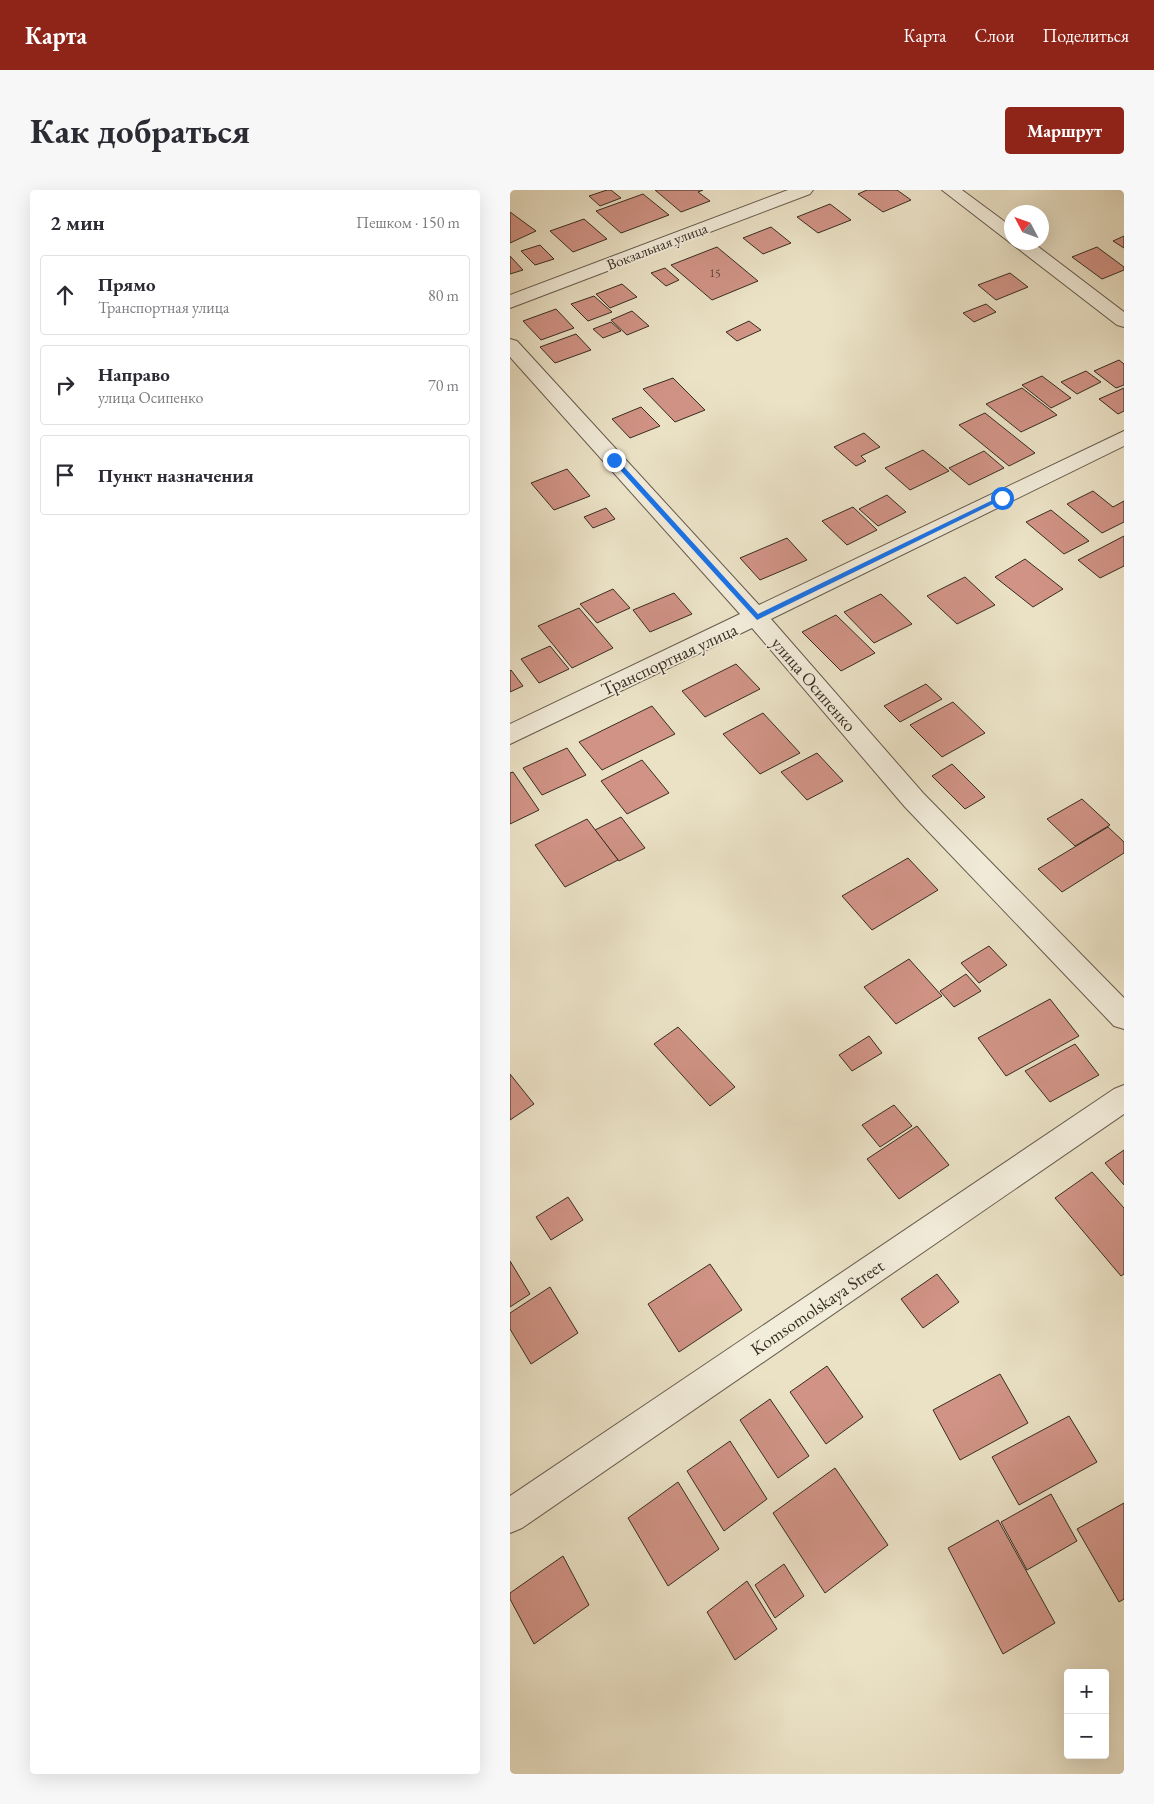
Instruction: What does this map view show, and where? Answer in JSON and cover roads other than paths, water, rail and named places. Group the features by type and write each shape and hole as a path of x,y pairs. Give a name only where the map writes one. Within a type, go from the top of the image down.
{"street":[{"name":"Вокзальная улица","path":"510,302 804,190"},
{"path":"951,190 1004,230"},
{"path":"1031,250 1124,321"},
{"name":"улица Осипенко","path":"510,345 757,618 914,800 1124,1017"},
{"name":"Транспортная улица","path":"510,735 757,618 1124,438"},
{"name":"Komsomolskaya Street","path":"510,1516 1124,1098"}]}
